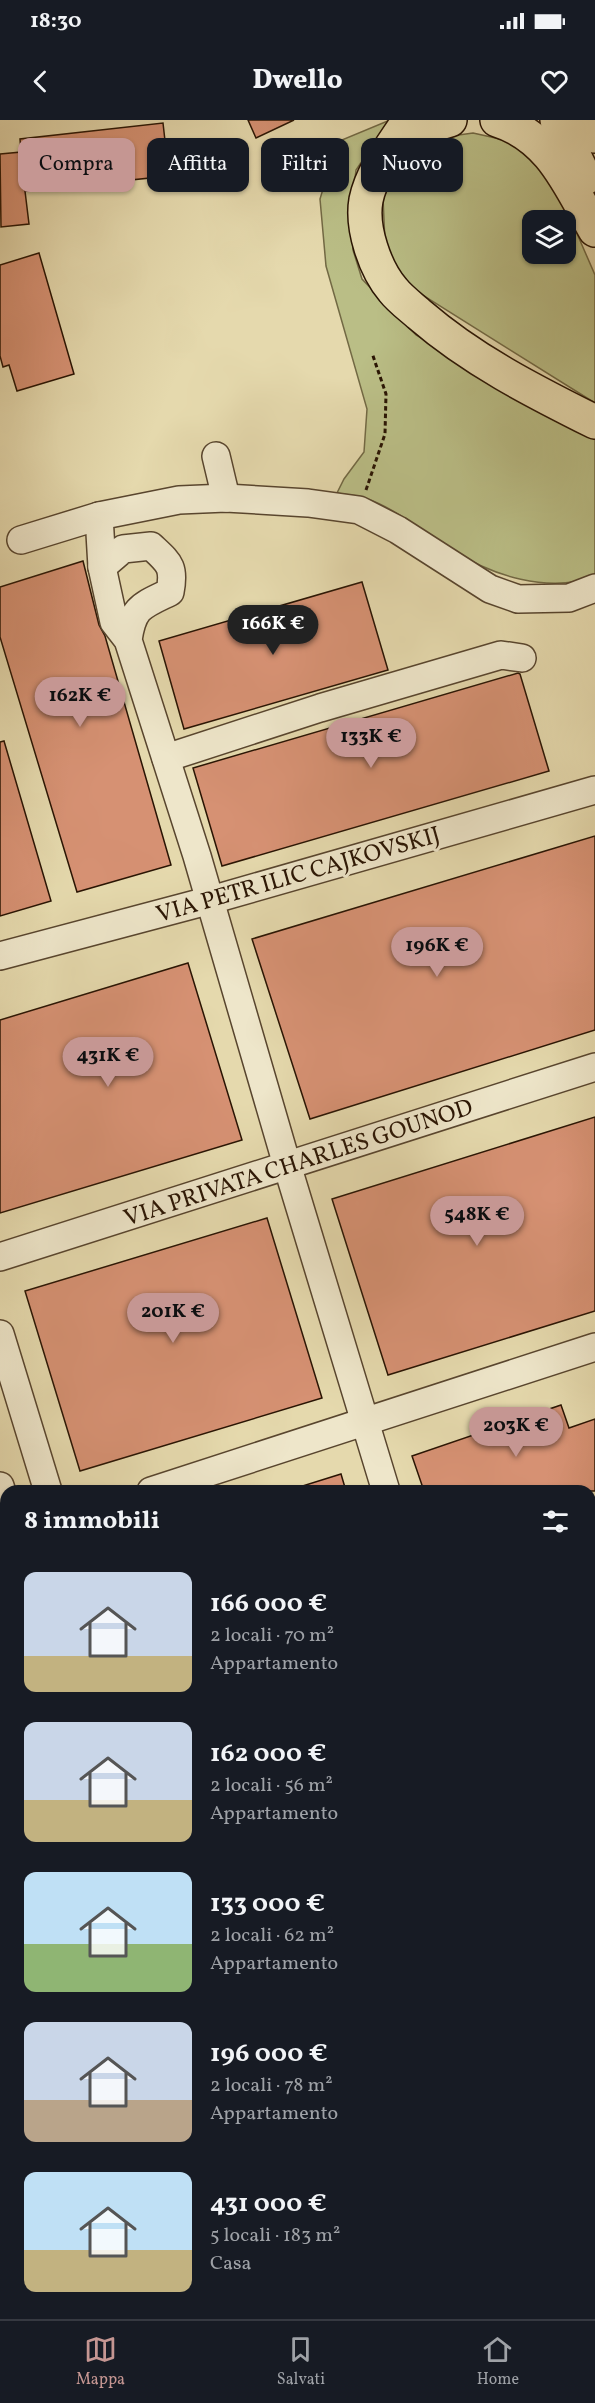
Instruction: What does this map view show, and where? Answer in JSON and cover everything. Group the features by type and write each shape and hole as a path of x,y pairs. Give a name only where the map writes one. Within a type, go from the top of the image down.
{"highway":[{"path":"450,120 401,132 376,172 366,201 366,230 375,258 392,290 448,339 522,386 595,422"},
{"path":"497,120 515,126 554,158 595,230"},
{"path":"557,120 595,198"},
{"path":"589,120 595,135"}],"street":[{"path":"216,456 226,498"},
{"path":"21,540 99,516 179,500 226,498 308,503 359,510 398,530 490,589 518,599 569,598 595,588"},
{"path":"99,516 102,567 114,622 128,640 211,900 287,1165 384,1485"},
{"path":"102,567 123,549 151,546 170,563 173,576 170,592 142,606 131,619 128,640"},
{"path":"166,758 320,708 501,655 522,658"},
{"name":"VIA PETR ILIC CAJKOVSKIJ","path":"0,956 211,900 595,790"},
{"name":"VIA PRIVATA CHARLES GOUNOD","path":"0,1257 595,1067"},
{"path":"0,1334 46,1485"},
{"path":"170,1485 595,1347"}],"path":[{"path":"359,510 385,434 386,394 372,353"}],"green space":[{"path":"390,120 378,138 361,138 361,163 356,170 351,212 353,250 362,279 416,335 595,439 595,577 577,582 558,583 539,582 503,574 451,550 377,503 362,497 337,493 344,479 364,452 367,409 326,266 320,199 322,192 349,192 349,138 347,138"},
{"path":"473,133 509,141 538,160 567,210 522,210 522,264 576,264 576,231 595,275 595,403 416,291 397,269 385,242 383,198 386,192 463,192 463,138 437,138"}],"building":[{"path":"248,120 294,120 256,138"},
{"path":"163,123 165,138 147,138 147,178 135,180 135,138 29,138"},
{"path":"18,152 18,192 25,192 29,224 1,227 0,154"},
{"path":"39,253 74,374 17,391 9,365 3,367 0,356 0,265"},
{"path":"83,561 99,625 105,636 171,865 77,892 0,637 0,587"},
{"path":"362,582 388,670 184,729 159,641"},
{"path":"518,673 549,771 222,866 193,768"},
{"path":"4,741 51,901 0,916 0,742"},
{"path":"595,836 595,1030 310,1119 252,939"},
{"path":"188,963 242,1140 0,1213 0,1020"},
{"path":"595,1117 595,1311 388,1375 332,1199"},
{"path":"267,1218 322,1398 80,1471 25,1291"},
{"path":"561,1405 569,1428 595,1419 595,1485 422,1485 412,1456"},
{"path":"341,1474 344,1485 306,1485"}]}
